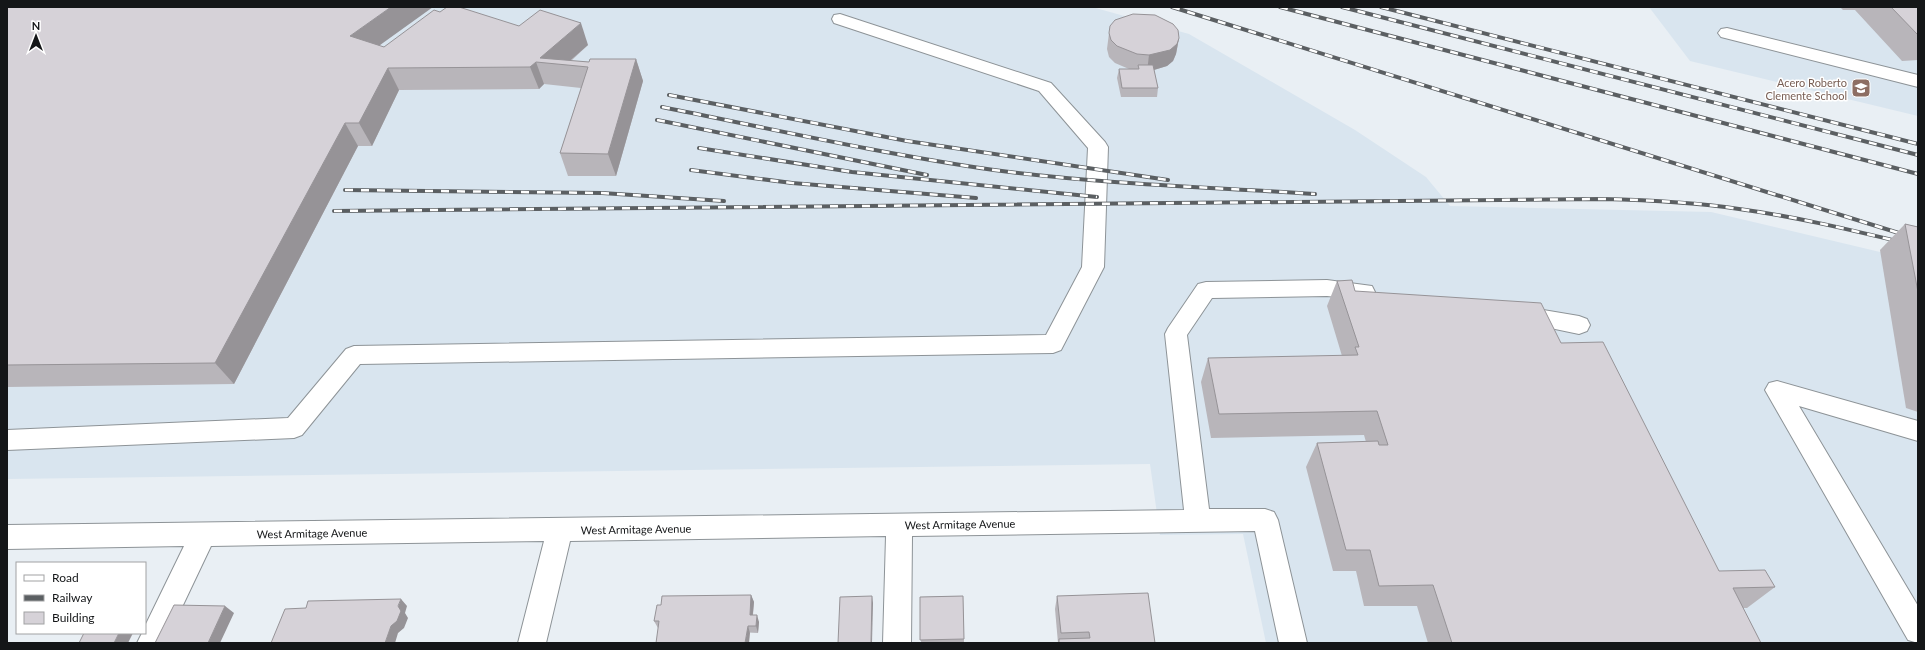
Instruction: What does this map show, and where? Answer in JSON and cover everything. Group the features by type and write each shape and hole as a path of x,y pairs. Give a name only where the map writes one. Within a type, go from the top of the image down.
{"street":[{"path":"7,440 294,428 354,355 1052,344 1092,267 1098,147 1045,87 840,19"},
{"path":"1727,32 1918,81"},
{"path":"1198,521 1176,334 1206,290 1327,288 1381,294"},
{"path":"1504,311 1579,325"},
{"path":"1918,431 1777,390 1918,631"},
{"name":"West Armitage Avenue","path":"7,537 1265,520 1293,643"},
{"path":"897,643 899,525"},
{"path":"532,643 560,530"},
{"path":"151,643 203,535"}],"shaded area":[{"path":"7,7 1092,7 1189,34 1355,130 1426,177 1450,206 1711,212 1918,261 1918,643 1266,643 1243,534 1160,535 1150,464 7,479"},
{"name":"Acero Roberto Clemente School","path":"1649,7 1918,7 1918,116 1690,61"}],"building":[{"path":"7,7 391,7 350,36 384,47 434,10 440,12 447,7 459,7 519,26 540,10 581,23 540,58 589,62 590,59 636,59 608,154 560,153 588,67 536,62 530,67 388,68 359,123 345,123 215,363 7,365"},
{"path":"1891,7 1918,7 1918,35"},
{"path":"1133,14 1155,15 1173,24 1178,30 1179,38 1177,44 1170,50 1149,55 1137,54 1117,46 1111,40 1109,33 1110,26 1115,20"},
{"path":"1138,65 1153,65 1158,88 1122,88 1119,69 1139,69"},
{"path":"1905,224 1918,227 1918,292"},
{"path":"1352,280 1355,291 1541,303 1561,343 1603,342 1719,571 1765,570 1775,587 1733,588 1761,643 1452,643 1433,585 1379,586 1370,550 1346,550 1317,443 1378,441 1379,445 1388,445 1377,411 1219,414 1208,358 1358,355 1355,347 1359,347 1337,281"},
{"path":"1148,593 1155,643 1059,643 1059,639 1090,638 1089,632 1061,633 1057,596"},
{"path":"751,595 750,615 757,615 756,626 748,626 745,643 656,643 659,621 654,621 657,605 661,605 662,596"},
{"path":"872,596 871,643 838,643 840,597"},
{"path":"963,596 964,639 920,640 920,597"},
{"path":"401,599 398,606 401,611 397,621 391,626 385,643 271,643 285,609 306,608 308,601"},
{"path":"174,605 225,606 208,643 155,643"},
{"path":"84,634 118,634 114,643 79,643"}],"railway":[{"path":"1172,7 1918,239"},
{"path":"1280,7 1918,174"},
{"path":"1342,7 1918,155"},
{"path":"1381,7 1918,144"},
{"path":"669,95 907,141 1168,180"},
{"path":"662,107 869,149 994,170 1074,179 1154,185 1315,194"},
{"path":"657,120 927,175"},
{"path":"699,148 852,172 1097,197"},
{"path":"691,170 792,183 976,198"},
{"path":"345,190 602,193 724,201"},
{"path":"334,211 1602,199 1688,203 1761,212 1829,225 1918,246"}],"place":[{"name":"Acero Roberto Clemente School","path":"1861,88"}]}
